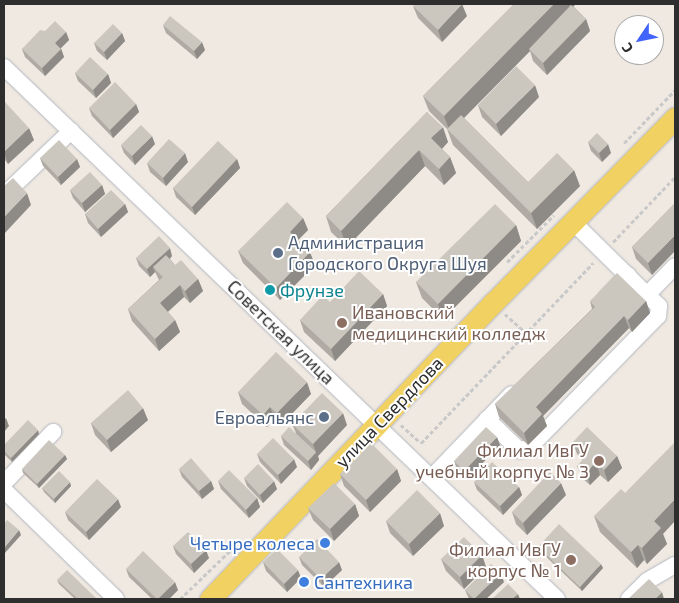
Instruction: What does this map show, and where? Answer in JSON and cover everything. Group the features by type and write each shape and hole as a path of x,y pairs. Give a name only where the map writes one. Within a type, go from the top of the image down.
{"main road":[{"name":"улица Свердлова","path":"210,599 675,118"}],"street":[{"name":"Советская улица","path":"4,67 432,476 557,599"},
{"path":"4,195 71,131"},
{"path":"487,419 519,450 529,448 658,316 659,306 573,222"},
{"path":"647,295 675,266"},
{"path":"594,310 628,275"},
{"path":"432,476 521,385"},
{"path":"4,484 53,432"},
{"path":"4,490 116,599"},
{"path":"630,599 647,581 675,565"}],"path":[{"path":"421,443 675,177"}],"building":[{"path":"415,4 462,4 438,30 413,6"},
{"path":"514,4 554,4 444,116 423,96"},
{"path":"571,5 586,19 543,63 529,49"},
{"path":"170,16 202,42 194,51 163,25"},
{"path":"55,21 66,32 55,43 61,49 42,68 22,49 40,30 45,31"},
{"path":"113,24 122,33 104,52 94,43"},
{"path":"90,57 108,74 93,90 75,73"},
{"path":"516,66 535,85 496,124 478,105"},
{"path":"115,82 136,104 110,130 89,108"},
{"path":"4,101 29,128 4,152"},
{"path":"427,112 443,127 431,138 450,157 439,169 419,150 341,231 326,216"},
{"path":"461,115 528,182 557,153 574,170 531,213 447,129"},
{"path":"141,125 152,136 132,156 121,145"},
{"path":"597,133 608,144 599,153 588,142"},
{"path":"169,139 185,153 163,178 147,163"},
{"path":"59,140 77,159 58,177 40,158"},
{"path":"218,141 237,159 192,207 173,188"},
{"path":"90,172 102,185 82,203 70,190"},
{"path":"13,178 27,193 4,217 4,186"},
{"path":"111,190 125,204 98,229 85,214"},
{"name":"Администрация Городского Округа Шуя","path":"287,202 303,218 290,232 310,252 276,288 238,251"},
{"path":"675,203 675,235 648,263 632,247"},
{"path":"495,204 516,225 438,304 416,282"},
{"path":"159,236 170,248 147,269 136,258"},
{"path":"166,255 175,265 181,260 198,279 185,291 180,285 160,303 175,320 155,339 128,309 163,277 153,267"},
{"name":"Ивановский медицинский колледж","path":"359,271 383,294 331,349 300,320 323,295 330,302"},
{"path":"617,273 646,301 628,320 624,316 536,407 542,414 524,433 495,404 595,307 590,301"},
{"path":"276,352 307,382 277,413 270,407 263,415 238,392"},
{"path":"128,390 143,408 107,440 91,423"},
{"path":"322,393 343,413 313,444 292,424"},
{"path":"28,420 38,430 11,458 4,451 4,445"},
{"path":"289,427 316,452 308,461 281,436"},
{"path":"486,427 497,437 464,471 454,461"},
{"path":"587,427 617,456 604,470 596,462 586,473 577,466 587,455 573,442"},
{"path":"273,438 294,459 278,475 257,454"},
{"path":"49,440 65,455 37,484 22,469"},
{"path":"675,442 675,499 654,521 661,528 642,548 638,545 631,552 594,516 621,489 625,493"},
{"path":"371,443 397,469 366,500 340,474"},
{"path":"191,458 211,481 199,491 179,469"},
{"path":"492,462 519,487 500,506 474,482"},
{"path":"258,464 274,481 260,495 244,478"},
{"path":"229,470 257,498 246,510 218,481"},
{"path":"59,471 70,482 54,499 42,488"},
{"path":"550,472 561,483 523,523 512,512"},
{"path":"97,479 118,499 86,532 65,512"},
{"path":"334,483 355,504 330,529 308,508"},
{"path":"417,490 440,513 409,544 386,521"},
{"path":"7,520 19,530 4,548 4,524"},
{"name":"Филиал ИвГУ корпус № 1","path":"559,524 601,564 580,587 538,547"},
{"path":"188,532 206,550 191,564 173,546"},
{"path":"464,537 482,555 460,577 441,559"},
{"path":"317,539 339,562 321,579 299,557"},
{"path":"277,549 298,570 284,584 263,562"},
{"path":"143,551 175,582 158,599 126,569"},
{"path":"491,564 501,573 474,599 465,590"},
{"path":"67,570 97,599 78,599 57,580"},
{"path":"649,579 662,592 655,599 628,599"},
{"path":"508,584 518,594 512,599 492,599"}],"place":[{"name":"Администрация Городского Округа Шуя","path":"278,253"},
{"name":"Фрунзе","path":"270,290"},
{"name":"Ивановский медицинский колледж","path":"342,323"},
{"name":"Евроальянс","path":"324,417"},
{"name":"Филиал ИвГУ учебный корпус № 3","path":"599,461"},
{"name":"Четыре колеса","path":"325,543"},
{"name":"Филиал ИвГУ корпус № 1","path":"571,560"},
{"name":"Сантехника","path":"304,582"}]}
